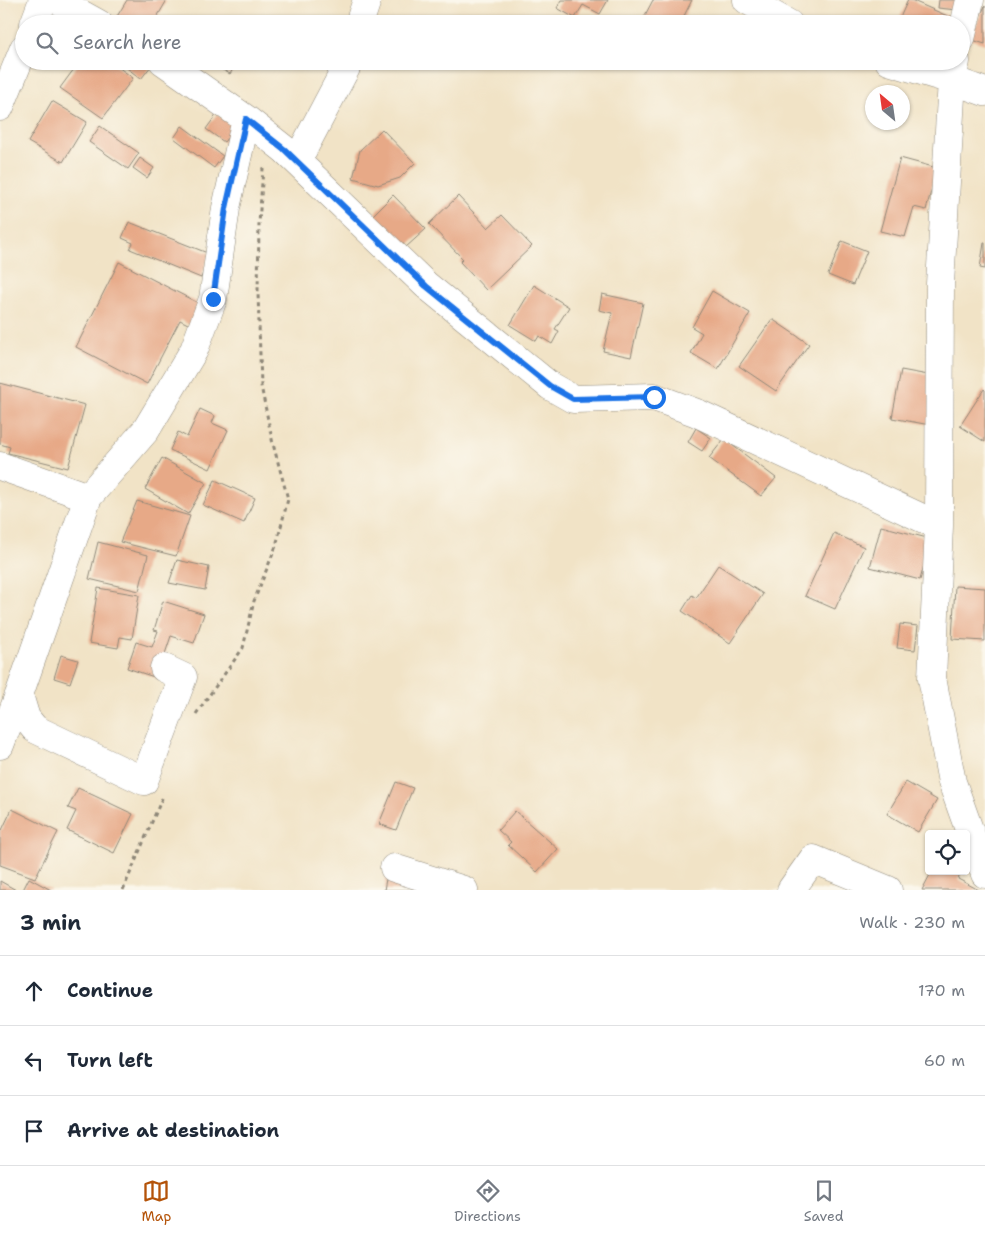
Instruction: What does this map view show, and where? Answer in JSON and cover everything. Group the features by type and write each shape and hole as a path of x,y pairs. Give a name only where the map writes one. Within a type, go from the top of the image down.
{"street":[{"path":"37,15 43,0"},
{"path":"58,0 82,15"},
{"path":"363,15 367,0"},
{"path":"747,0 774,15"},
{"path":"967,15 970,0"},
{"path":"2,96 15,68"},
{"path":"176,70 246,119 284,149 426,286 550,386 573,399 654,397 697,413 939,526"},
{"path":"297,161 345,70"},
{"path":"954,71 985,92"},
{"path":"954,71 940,284 939,526 932,678 952,782 976,818 985,874"},
{"path":"0,745 10,691 88,498 146,430 194,350 213,299 226,208 246,119"},
{"path":"0,466 88,498"},
{"path":"10,691 26,718 35,728 144,781 183,677 164,668"},
{"path":"791,890 813,859 888,890"},
{"path":"394,868 464,890"}],"path":[{"path":"193,718 243,648 254,601 276,546 288,498 273,444 261,386 258,293 259,223 263,169 260,161"},
{"path":"123,890 164,794"}],"building":[{"path":"127,0 167,0 158,15 118,15"},
{"path":"562,0 608,0 600,14 583,5 577,15 570,15 557,8"},
{"path":"653,0 692,0 684,15 645,15"},
{"path":"908,0 911,0 945,15 901,15"},
{"path":"939,0 959,0 957,10 938,8"},
{"path":"985,6 985,44 970,39"},
{"path":"74,70 122,70 133,78 103,118 60,88"},
{"path":"130,70 148,70 141,79"},
{"path":"223,70 232,70 230,74"},
{"path":"52,101 87,122 63,162 28,142"},
{"path":"217,114 235,128 224,142 206,129"},
{"path":"100,126 139,153 128,169 89,142"},
{"path":"182,126 223,156 214,168 174,138"},
{"path":"382,129 415,163 400,178 378,185 353,178 360,150"},
{"path":"140,158 154,168 147,178 133,168"},
{"path":"900,158 937,168 926,210 914,207 905,237 880,231"},
{"path":"393,195 426,229 405,248 373,215"},
{"path":"458,196 488,228 502,215 532,246 486,290 460,262 463,259 429,224"},
{"path":"129,222 210,254 201,278 130,249 133,243 122,238"},
{"path":"842,241 867,251 853,285 828,275"},
{"path":"985,243 985,269 980,268"},
{"path":"119,262 202,305 192,326 180,320 147,384 76,347"},
{"path":"534,285 569,307 555,329 559,331 552,344 539,336 536,341 510,325"},
{"path":"712,291 750,313 718,369 691,353 702,333 692,327"},
{"path":"602,294 643,303 631,357 603,351 612,313 599,310"},
{"path":"772,319 809,344 776,391 739,366"},
{"path":"901,370 939,377 930,425 892,418"},
{"path":"0,383 85,405 68,468 8,453 10,447 0,444"},
{"path":"985,390 985,442 960,426"},
{"path":"200,409 215,416 212,423 228,430 210,469 170,450 178,432 187,437"},
{"path":"696,428 711,438 702,451 688,442"},
{"path":"724,439 776,478 761,496 709,458"},
{"path":"162,458 206,483 188,514 145,489"},
{"path":"215,480 255,498 244,523 203,505"},
{"path":"137,501 190,516 176,556 120,542"},
{"path":"881,526 931,539 920,580 870,567"},
{"path":"834,533 864,547 835,609 805,596"},
{"path":"98,542 148,555 139,591 89,579"},
{"path":"177,560 209,567 205,590 169,583"},
{"path":"718,565 763,594 730,643 682,611 692,595 696,598"},
{"path":"955,586 985,588 985,641 952,639"},
{"path":"98,588 139,595 132,639 120,637 118,648 89,643"},
{"path":"163,601 204,614 194,643 171,636 157,678 127,668 136,642 152,647 158,631 154,630"},
{"path":"900,624 918,626 915,650 897,648"},
{"path":"61,655 78,660 70,683 54,678"},
{"path":"396,782 413,788 396,830 379,824"},
{"path":"906,782 937,800 918,832 887,814"},
{"path":"78,788 133,814 114,853 67,830 76,811 68,808"},
{"path":"12,809 58,832 35,878 0,865 0,829 2,830"},
{"path":"515,811 558,849 537,872 508,845 511,842 498,830"},
{"path":"930,875 960,875 958,879 979,890 922,890"},
{"path":"29,878 51,890 23,890"},
{"path":"386,879 420,886 419,890 384,890"},
{"path":"0,881 16,890 0,890"}],"route":[{"path":"213,299 226,208 246,119 284,149 426,286 550,386 573,399 654,397"}]}
